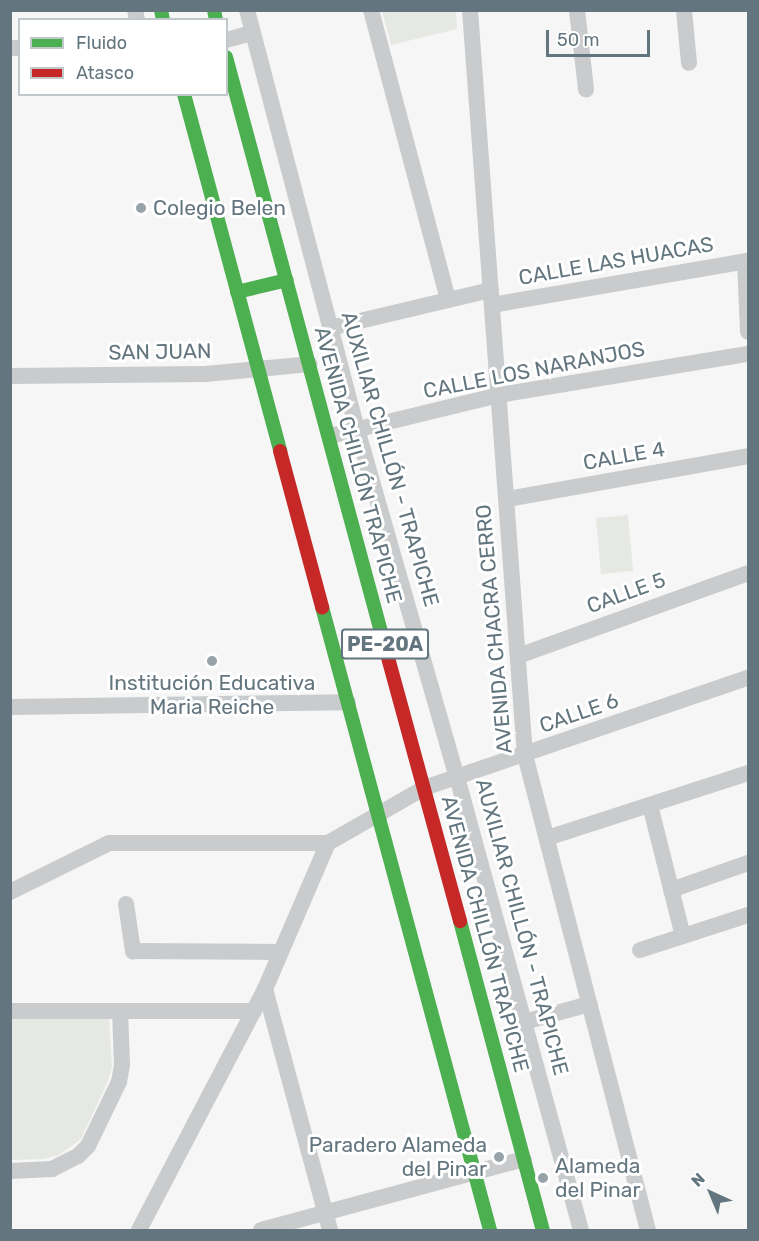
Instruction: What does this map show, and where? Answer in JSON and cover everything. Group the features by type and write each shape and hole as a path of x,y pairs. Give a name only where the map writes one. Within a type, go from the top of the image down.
{"main road":[{"name":"AVENIDA CHILLÓN TRAPICHE","path":"228,64 543,1230"},
{"name":"PE-20A","path":"185,96 490,1230"},
{"path":"237,292 287,280"}],"street":[{"name":"AUXILIAR CHILLÓN - TRAPICHE","path":"247,10 357,429 457,777 581,1230"},
{"path":"371,10 448,299"},
{"name":"AVENIDA CHACRA CERRO","path":"470,10 525,755 648,1230"},
{"path":"577,10 586,89"},
{"path":"684,10 688,63"},
{"path":"228,39 253,33"},
{"path":"747,261 748,332"},
{"name":"CALLE LAS HUACAS","path":"330,328 448,299 491,298 747,261"},
{"name":"CALLE LOS NARANJOS","path":"330,436 499,395 748,354"},
{"name":"SAN JUAN","path":"10,376 205,374 258,371 310,364"},
{"name":"CALLE 4","path":"507,499 748,456"},
{"name":"CALLE 5","path":"518,656 748,573"},
{"name":"CALLE 6","path":"328,843 424,788 748,678"},
{"path":"10,707 348,702"},
{"path":"547,838 748,773"},
{"path":"650,805 682,936"},
{"path":"10,892 109,843 328,843 265,989 139,1230"},
{"path":"671,890 748,863"},
{"path":"126,904 133,951 280,952"},
{"path":"640,950 748,915"},
{"path":"265,989 330,1230"},
{"path":"524,1022 590,1004"},
{"path":"10,1011 254,1011"},
{"path":"10,1170 52,1169 71,1160 88,1146 119,1082 122,1065 120,1011"},
{"path":"261,1230 524,1159"}],"shaded area":[{"path":"382,11 456,11 457,29 391,45"},
{"path":"628,515 633,571 601,574 596,518"},
{"path":"109,1018 112,1066 108,1081 81,1139 59,1155 44,1159 11,1160 10,1019"}],"traffic: fast":[{"path":"161,10 163,18"},
{"path":"214,10 216,18"},
{"path":"228,64 387,654"},
{"path":"185,96 280,451"},
{"path":"237,292 287,280"},
{"path":"322,607 490,1230"},
{"path":"460,921 543,1230"}],"traffic: jam":[{"path":"280,451 322,607"},
{"path":"387,654 460,921"}],"place":[{"name":"Colegio Belen","path":"141,208"},
{"name":"Institución Educativa Maria Reiche","path":"212,661"},
{"name":"Paradero Alameda del Pinar","path":"499,1157"},
{"name":"Alameda del Pinar","path":"543,1178"}]}
